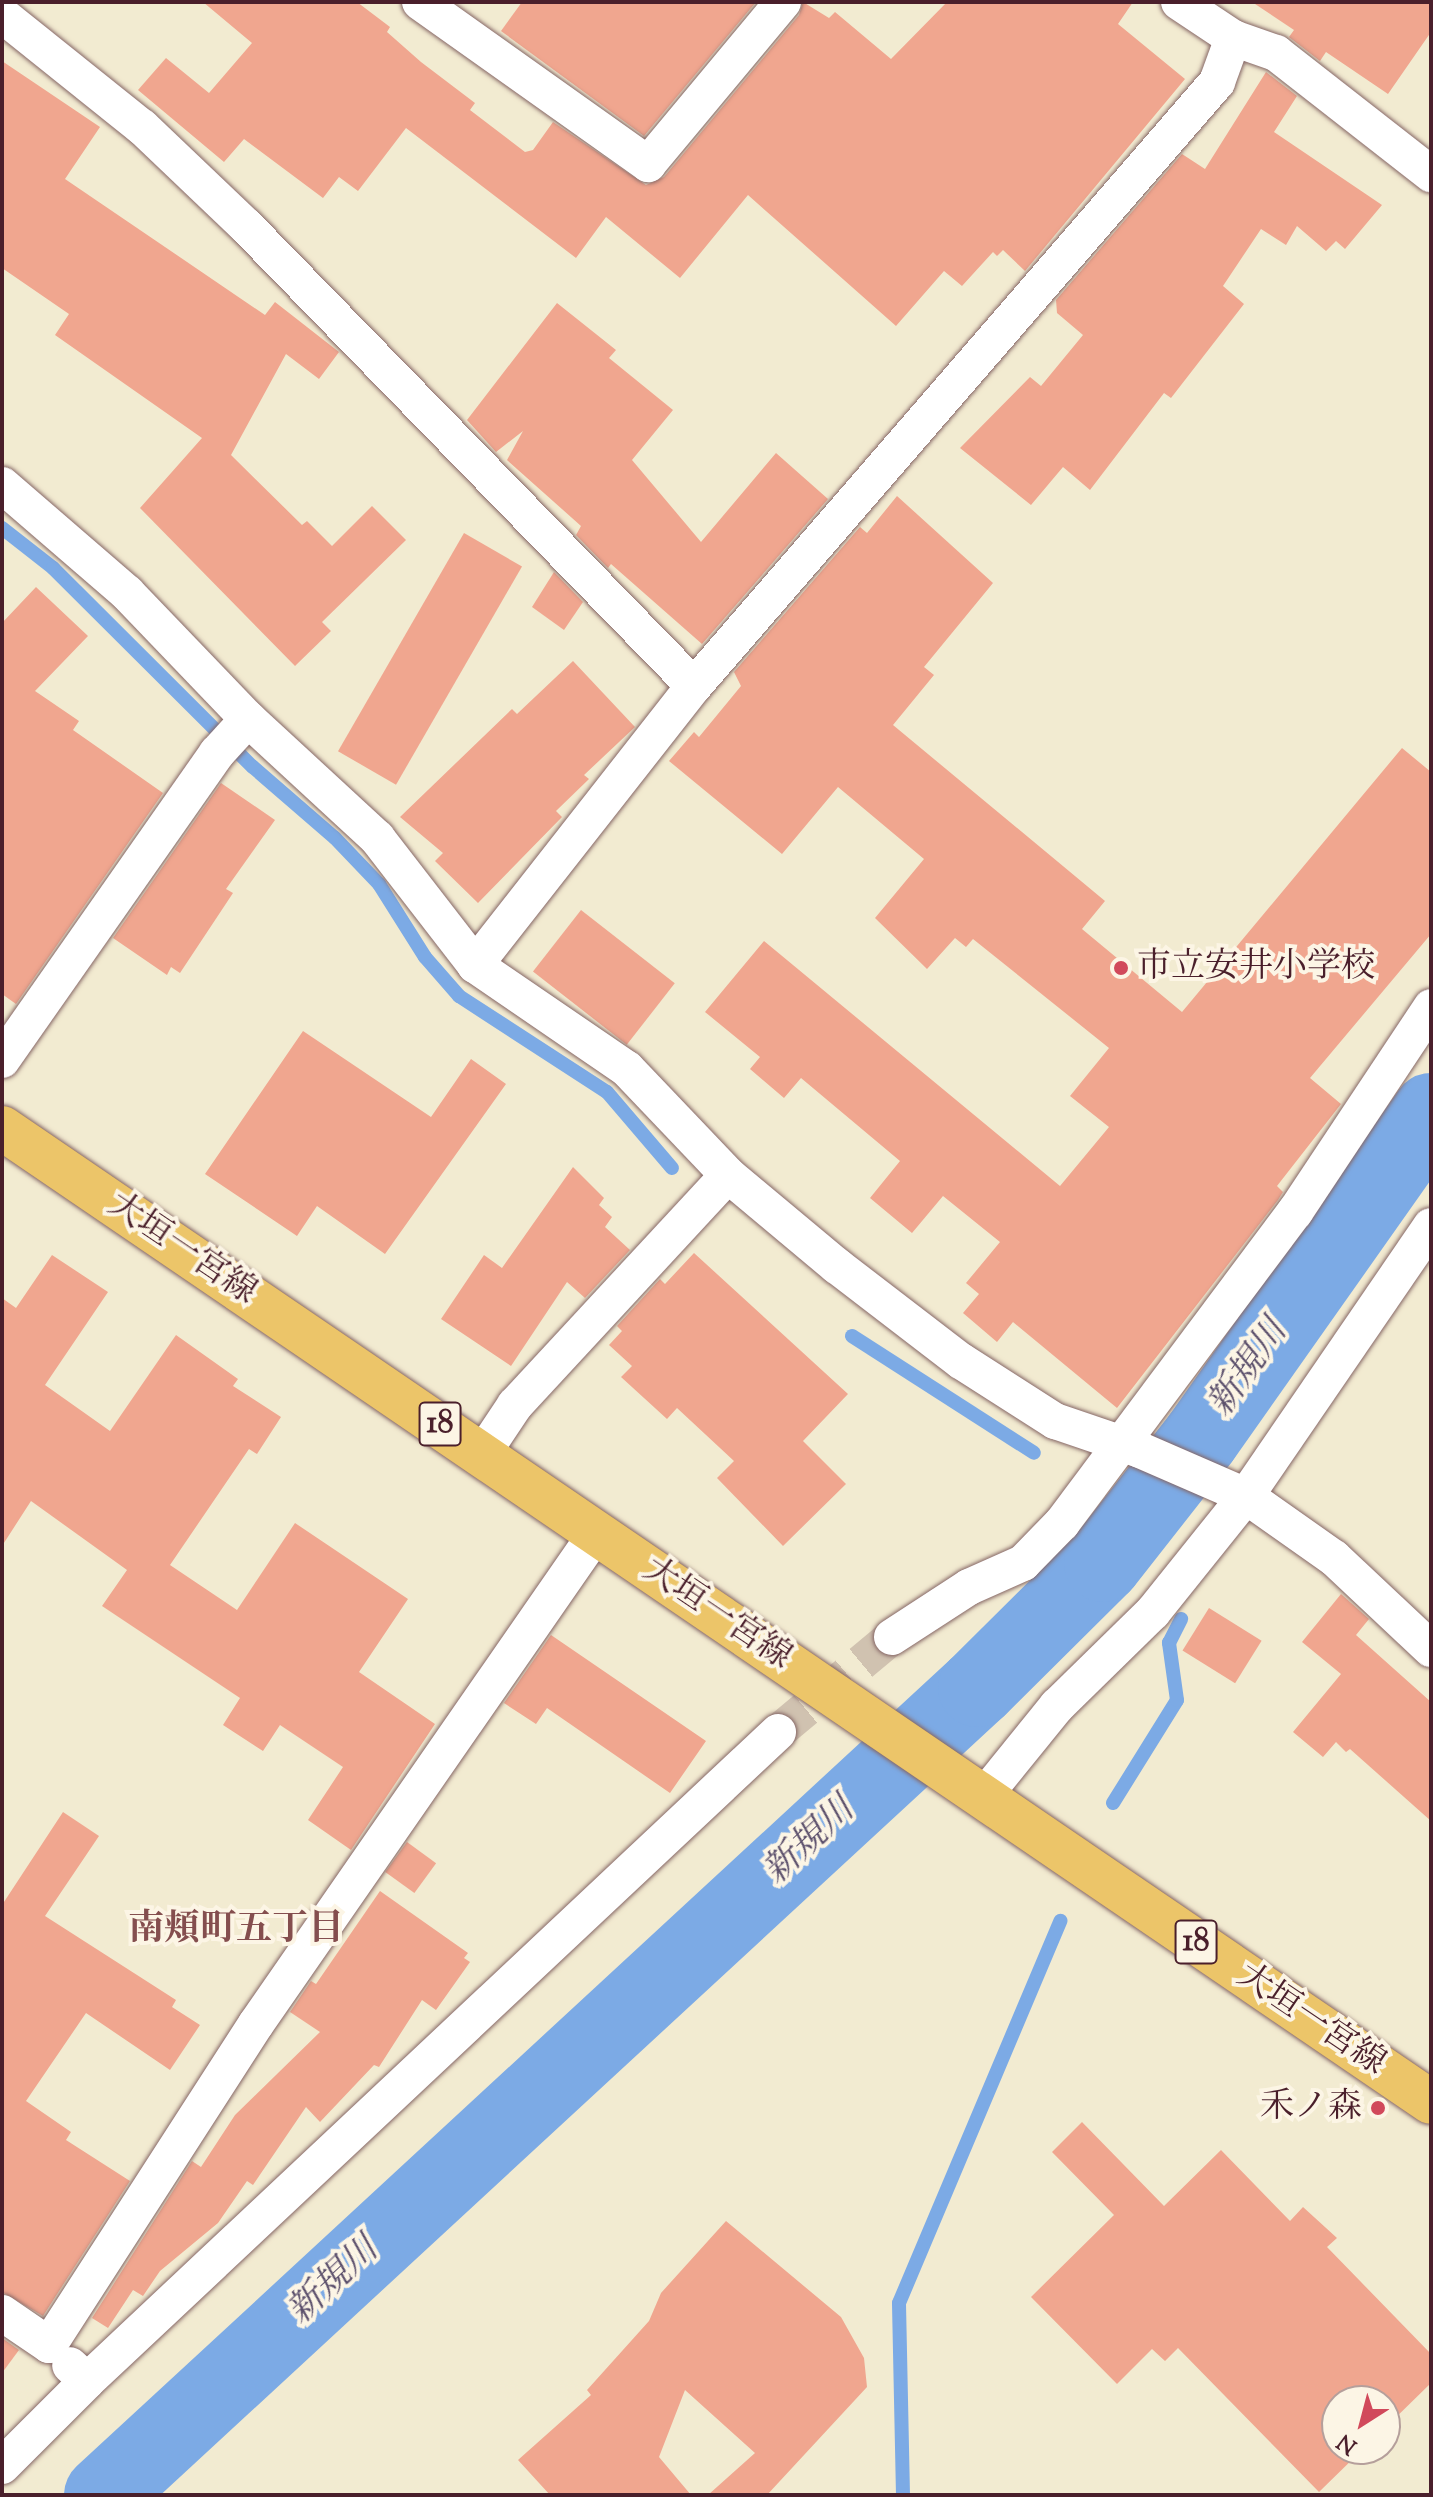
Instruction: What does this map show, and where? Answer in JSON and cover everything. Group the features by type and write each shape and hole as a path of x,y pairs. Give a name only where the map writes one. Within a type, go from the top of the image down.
{"main road":[{"name":"大垣一宮線","path":"2,1128 1431,2102"}],"street":[{"path":"420,2 648,164 783,2"},
{"path":"1179,2 1233,38 1276,53 1431,174"},
{"path":"2,15 142,127 246,226 694,686"},
{"path":"475,965 694,686 1217,82 1233,38"},
{"path":"2,485 127,593 234,734 377,838 475,965 627,1069 728,1175 961,1361 1055,1421 1239,1492 1334,1558 1431,1649"},
{"path":"2,1060 234,734"},
{"path":"892,1637 969,1587 1023,1563 1130,1448 1295,1212 1431,1007"},
{"path":"483,1453 515,1405 728,1175"},
{"path":"973,1788 1153,1612 1431,1226"},
{"path":"49,2345 256,2024 597,1532"},
{"path":"2,2466 87,2381 778,1732"},
{"path":"2,2313 49,2345 87,2381"}],"building":[{"path":"203,2 357,2 390,27 387,32 421,62 475,103 470,110 525,152 533,150 553,122 646,185 664,177 799,15 803,2 829,18 835,12 891,59 947,2 1133,2 1118,24 1185,79 1025,271 1003,250 997,256 993,252 962,286 944,271 896,326 748,195 680,278 606,217 576,258 406,128 358,191 339,177 323,198 244,139 224,162 138,90 166,58 209,93 252,43"},
{"path":"522,2 756,2 644,136 501,31"},
{"path":"1252,2 1431,2 1431,32 1388,94 1326,52 1320,61 1289,37 1294,30"},
{"path":"2,61 100,127 65,179 265,315 275,302 339,352 319,379 286,354 231,455 302,525 307,521 332,546 372,506 406,540 322,622 331,631 295,666 140,508 202,438 55,335 69,314 2,268"},
{"path":"1266,72 1297,96 1274,132 1382,205 1345,249 1336,241 1326,251 1297,226 1286,245 1261,229 1223,286 1244,304 1171,398 1164,393 1090,490 1063,467 1031,505 960,448 1030,377 1041,386 1083,335 1057,313 1056,300 1182,154 1205,169"},
{"path":"557,303 616,350 609,358 673,410 632,460 701,542 776,453 828,499 702,644 611,564 608,568 576,535 581,526 507,460 523,431 496,452 467,420"},
{"path":"897,496 993,583 924,667 934,675 893,725 1105,901 1082,929 1182,1012 1402,748 1431,772 1431,934 1310,1078 1341,1104 1277,1186 1283,1192 1278,1200 1117,1408 1013,1322 997,1342 963,1313 979,1294 966,1283 1000,1242 943,1196 912,1233 870,1198 900,1161 801,1078 784,1098 750,1069 760,1057 705,1012 764,941 1060,1186 1109,1127 1070,1096 1109,1048 973,939 966,947 955,938 927,969 875,918 924,859 838,787 782,854 669,761 694,732 699,737 741,686 734,672 860,527 867,533"},
{"path":"464,533 522,566 396,785 338,751"},
{"path":"554,572 583,602 564,630 532,607"},
{"path":"36,587 88,636 35,691 79,721 73,730 163,793 16,1004 2,994 2,623"},
{"path":"573,661 635,727 584,775 589,779 556,811 562,817 478,903 435,861 443,853 400,817 512,709 517,714"},
{"path":"221,783 275,820 226,889 233,893 180,973 171,967 167,975 113,938"},
{"path":"581,910 675,983 627,1045 533,971"},
{"path":"303,1031 431,1117 471,1059 506,1084 385,1254 317,1206 297,1236 205,1174"},
{"path":"573,1167 604,1198 599,1205 612,1217 605,1227 630,1250 585,1298 567,1282 511,1366 441,1319 484,1255 502,1268"},
{"path":"694,1253 848,1394 803,1441 846,1484 783,1546 717,1478 734,1461 677,1408 667,1419 621,1377 632,1366 609,1345 622,1331 617,1326 660,1279 665,1284"},
{"path":"52,1255 108,1292 45,1385 110,1431 176,1335 238,1379 233,1386 281,1417 257,1454 249,1449 170,1565 237,1610 295,1523 408,1599 359,1672 435,1724 351,1850 308,1820 343,1767 280,1725 263,1751 223,1725 240,1698 102,1606 127,1570 31,1501 2,1546 2,1298 16,1308"},
{"path":"1341,1594 1369,1619 1356,1635 1431,1702 1431,1821 1350,1749 1346,1752 1336,1742 1323,1757 1293,1732 1341,1674 1302,1642"},
{"path":"1209,1608 1262,1641 1235,1683 1183,1650"},
{"path":"551,1635 706,1741 670,1793 547,1708 536,1724 504,1703"},
{"path":"63,1812 99,1836 45,1916 176,2000 172,2007 200,2025 170,2070 86,2013 26,2101 71,2132 66,2140 130,2181 43,2316 2,2292 2,1905"},
{"path":"407,1842 436,1863 414,1893 385,1872"},
{"path":"380,1891 468,1953 464,1958 470,1962 436,2010 422,2000 379,2067 374,2065 320,2122 306,2107 253,2185 247,2181 218,2223 160,2271 143,2296 133,2290 108,2328 92,2318 192,2161 201,2167 235,2115 320,2032 290,2012 311,1981 316,1984"},
{"path":"1082,2122 1164,2206 1221,2150 1290,2221 1303,2207 1337,2238 1327,2247 1431,2354 1431,2383 1401,2412 1401,2385 1321,2385 1321,2465 1347,2465 1319,2492 1178,2348 1165,2361 1152,2349 1117,2384 1031,2297 1114,2215 1052,2152"},
{"path":"726,2221 841,2317 864,2358 867,2387 767,2495 708,2495 755,2453 685,2390 659,2457 691,2495 550,2495 518,2460 591,2395 587,2390 649,2321 661,2293"},
{"path":"2,2338 19,2350 2,2373"}],"waterway":[{"path":"2,528 53,568 253,767 335,838 379,884 425,957 459,996 607,1092 672,1168"},
{"name":"新規川","path":"103,2495 977,1688 1103,1563 1201,1438 1431,1112"},
{"path":"852,1336 1034,1453"},
{"path":"1113,1803 1177,1700 1169,1643 1181,1619"},
{"path":"903,2495 899,2303 1060,1921"}],"tunnel":[{"path":"778,1732 892,1637"}],"place":[{"name":"市立安井小学校","path":"1121,968"},
{"name":"禾ノ森","path":"1378,2108"}],"district":[{"name":"南頬町五丁目","path":"236,1931"}]}
